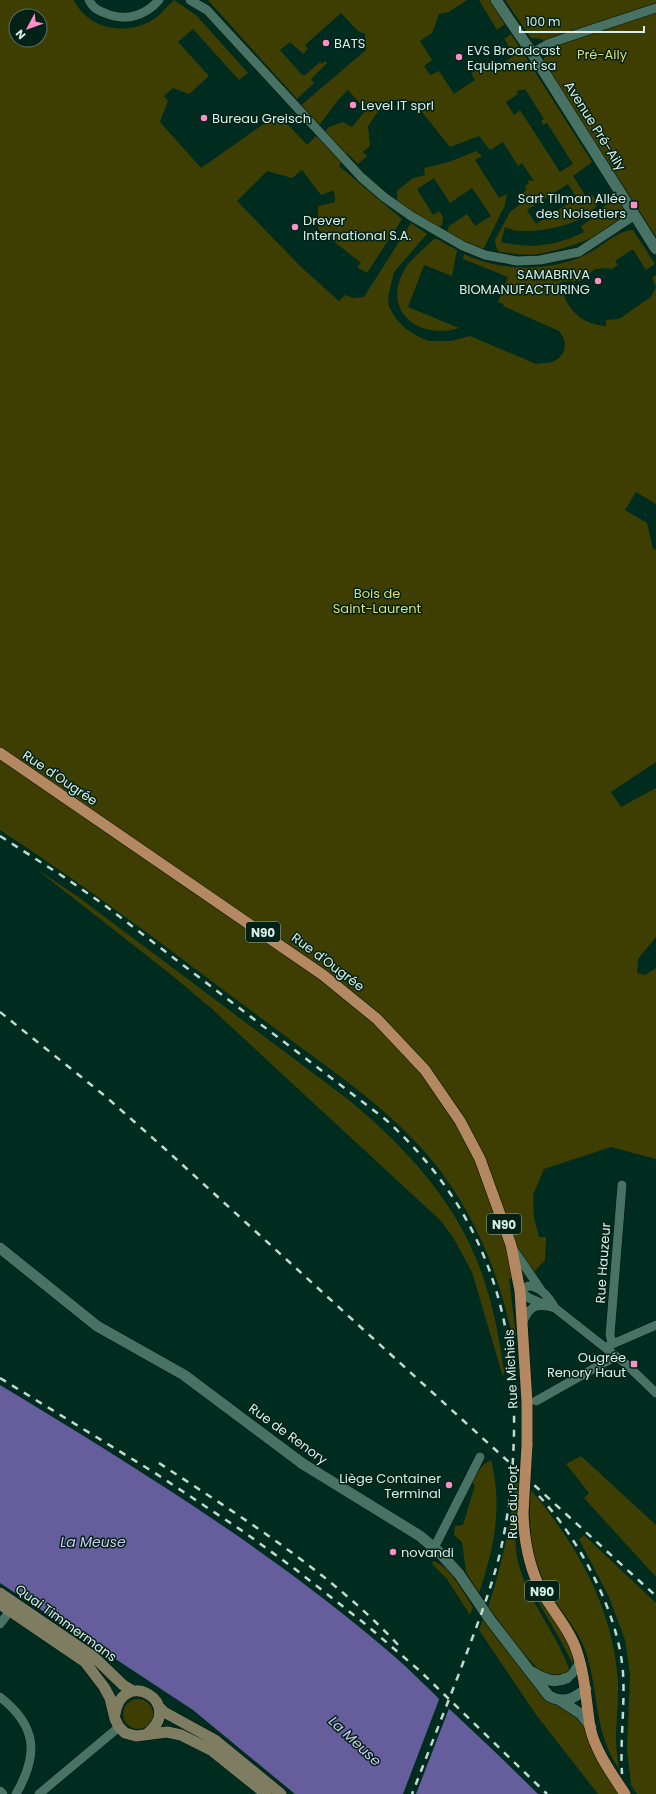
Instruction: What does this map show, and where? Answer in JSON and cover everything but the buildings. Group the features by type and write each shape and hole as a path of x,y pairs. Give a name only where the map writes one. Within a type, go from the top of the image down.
{"main road":[{"name":"Rue d'Ougrée","path":"0,754 281,944 342,989 377,1019 425,1070 460,1122 480,1159 511,1245 520,1291"},
{"name":"Rue Michiels","path":"520,1291 524,1341 527,1445"},
{"name":"Rue du Port","path":"527,1445 523,1513 527,1549 536,1580 571,1637 580,1662 585,1687"},
{"name":"Quai Timmermans","path":"0,1593 94,1657 123,1685 133,1691"},
{"name":"Quai Timmermans","path":"0,1604 85,1662 104,1687 110,1698 114,1715"},
{"name":"N90","path":"585,1687 590,1727 603,1758 625,1794"},
{"path":"266,1794 211,1750 197,1742 167,1732 136,1736 125,1733 119,1727 114,1715 116,1704 123,1695 133,1691 144,1692 154,1697 159,1707 164,1712 215,1740 281,1794"},
{"path":"147,1734 155,1728 160,1718 159,1707"}],"street":[{"path":"89,0 93,8 113,17 130,18 144,14 159,0"},
{"path":"190,0 207,10 361,177 384,197 462,246 494,257 517,261 540,260 579,252 635,215"},
{"name":"Avenue Pré-Aily","path":"496,0 532,53 656,249"},
{"path":"532,53 550,44 656,8"},
{"name":"Rue Hauzeur","path":"608,1345 622,1185"},
{"name":"Rue d'Ougrée","path":"511,1245 532,1279 555,1308 608,1345 616,1356 656,1393"},
{"name":"Rue de Renory","path":"0,1248 97,1326 189,1378 303,1464 407,1527 434,1548 459,1574 491,1621 531,1672 534,1679 546,1692 581,1714 590,1727"},
{"path":"520,1291 524,1288 532,1286 543,1292"},
{"name":"Rue d'Ougrée","path":"520,1291 529,1298 543,1305 555,1308"},
{"path":"523,1321 530,1309 543,1305"},
{"path":"608,1345 656,1325"},
{"path":"536,1401 616,1356"},
{"path":"434,1548 480,1457"},
{"path":"0,1624 10,1611"},
{"path":"567,1678 572,1674 580,1662"},
{"name":"Rue de Renory","path":"531,1672 543,1679 553,1681 576,1678 585,1687"},
{"path":"561,1701 571,1699 585,1687"},
{"path":"0,1697 20,1715 30,1733 30,1766 16,1793"},
{"path":"39,1794 119,1727"},
{"path":"0,1791 3,1794"}],"green space":[{"name":"Bois de Saint-Laurent","path":"0,0 74,0 80,10 88,18 98,24 120,29 143,25 159,15 174,0 197,16 248,73 239,80 193,29 178,42 209,76 189,94 173,88 164,96 168,101 160,122 201,168 278,114 307,145 316,136 318,138 329,127 343,122 352,127 366,110 348,90 339,99 317,128 299,107 366,50 365,34 358,31 341,13 305,45 308,49 303,54 290,42 280,50 302,75 305,75 320,62 322,64 325,61 327,63 311,79 314,83 297,99 208,0 467,0 449,12 439,14 432,33 420,41 432,60 424,66 430,75 439,71 454,94 475,80 471,73 495,61 498,66 515,55 504,39 511,34 592,162 573,176 587,198 593,195 597,205 591,212 583,218 573,222 551,228 520,231 505,227 501,242 533,246 554,243 574,237 584,232 581,226 591,219 605,205 615,200 620,202 624,213 621,220 613,227 587,240 547,252 533,255 523,255 499,252 496,247 495,240 510,212 522,203 519,197 526,190 525,186 529,183 527,180 534,181 522,163 518,166 503,142 490,150 479,136 450,147 413,101 394,100 377,113 368,126 370,146 363,152 367,156 358,164 347,153 339,166 402,219 367,273 357,267 361,263 318,229 318,206 335,202 334,190 321,195 302,170 292,178 267,171 237,201 301,267 339,301 345,295 353,298 364,297 411,223 427,234 394,272 388,297 389,307 397,320 406,329 429,341 451,341 470,336 536,364 550,363 560,357 563,353 565,344 562,335 559,331 503,306 504,304 498,302 508,277 463,259 464,254 478,260 510,267 542,267 573,260 593,251 621,233 633,230 655,264 646,270 633,249 615,261 618,265 610,270 609,268 595,269 581,281 560,282 565,299 575,313 588,322 606,326 606,320 619,319 651,297 656,287 656,504 636,492 625,510 647,523 653,549 656,550 656,762 611,792 621,807 656,788 656,937 638,959 637,973 645,975 656,968 656,1159 611,1147 544,1169 533,1195 534,1218 539,1237 546,1237 545,1260 534,1272 509,1279 516,1336 512,1336 507,1312 492,1265 472,1221 460,1199 446,1179 413,1139 394,1120 330,1069 101,899 0,830","holes":["525,89 544,119 541,121 543,125 547,123 573,164 560,172 520,110 514,115 506,102 518,94 516,91","568,184 577,198 536,224 527,210"]},
{"path":"479,0 490,0 505,24 497,30"},
{"name":"Pré-Aily","path":"505,0 656,0 656,237 543,61 549,48 542,39 531,38"},
{"path":"476,151 482,156 475,160 499,198 507,194 505,205 483,250 468,244 447,231 449,226 467,214 475,226 491,216 472,188 450,203 434,178 417,189 433,215 439,211 443,217 442,225 437,229 397,201 397,191 413,178 425,175 424,168 449,162"},
{"path":"435,238 457,250 452,276 424,265 408,307 459,328 445,331 431,330 419,326 409,320 401,311 398,299 398,286 406,267"},
{"path":"656,275 656,287 652,278"},
{"path":"35,868 77,896 349,1100 392,1139 413,1161 448,1206 463,1231 476,1258 495,1318 504,1372 503,1377 472,1272 454,1239 441,1221 212,1009 174,977"},
{"path":"581,1456 656,1525 656,1577 584,1498 589,1493 566,1464"},
{"path":"491,1460 495,1477 495,1527 493,1544 479,1593 466,1572 462,1542 454,1535 455,1526 463,1525 475,1485 471,1482 483,1465"},
{"path":"515,1483 519,1483 515,1539 517,1557 521,1572 533,1600 564,1657 570,1671 569,1674 545,1677 518,1647 488,1607 505,1546"},
{"path":"531,1490 548,1511 577,1555 590,1579 609,1628 615,1654 618,1681 616,1739 619,1769 610,1754 604,1739 589,1663 584,1647 577,1633 554,1600 539,1569 532,1543 530,1517"},
{"path":"584,1535 656,1603 656,1794 637,1794 631,1785 627,1749 630,1674 625,1640 609,1597 579,1539"},
{"path":"433,1561 445,1568 461,1587 473,1607 470,1615 447,1579 432,1564"},
{"path":"527,1577 539,1600 567,1641 573,1665 537,1600"},
{"path":"483,1619 542,1695 580,1718 618,1794 598,1794 537,1716 479,1630"},
{"path":"138,1699 149,1703 153,1714 149,1725 138,1729 127,1725 123,1714 127,1703"}],"water":[{"name":"La Meuse","path":"0,1385 204,1513 302,1582 401,1662 538,1794 295,1794 193,1710 0,1583"}],"pier":[{"path":"440,1697 450,1706 416,1794 403,1794"}],"railway":[{"path":"0,836 103,904 385,1119 418,1152 446,1187 468,1223 486,1261 499,1301 508,1343 513,1387 514,1433 508,1511 499,1557 486,1600 412,1794"},
{"path":"0,1012 105,1096 164,1148 656,1596"},
{"path":"0,1378 155,1473 244,1532 295,1569 364,1623 420,1671 547,1794"},
{"path":"159,1463 255,1526 317,1571 346,1595 401,1648"},
{"path":"539,1496 554,1513 582,1555 605,1602 614,1626 620,1650 623,1673 622,1774"}],"place":[{"name":"BATS","path":"326,43"},
{"name":"EVS Broadcast Equipment sa","path":"459,57"},
{"name":"Level IT sprl","path":"353,105"},
{"name":"Bureau Greisch","path":"204,118"},
{"name":"Sart Tilman Allée des Noisetiers","path":"634,205"},
{"name":"Drever International S.A.","path":"295,227"},
{"name":"SAMABRIVA BIOMANUFACTURING","path":"598,281"},
{"name":"Ougrée Renory Haut","path":"634,1364"},
{"name":"Liège Container Terminal","path":"449,1485"},
{"name":"novandi","path":"393,1552"}]}
